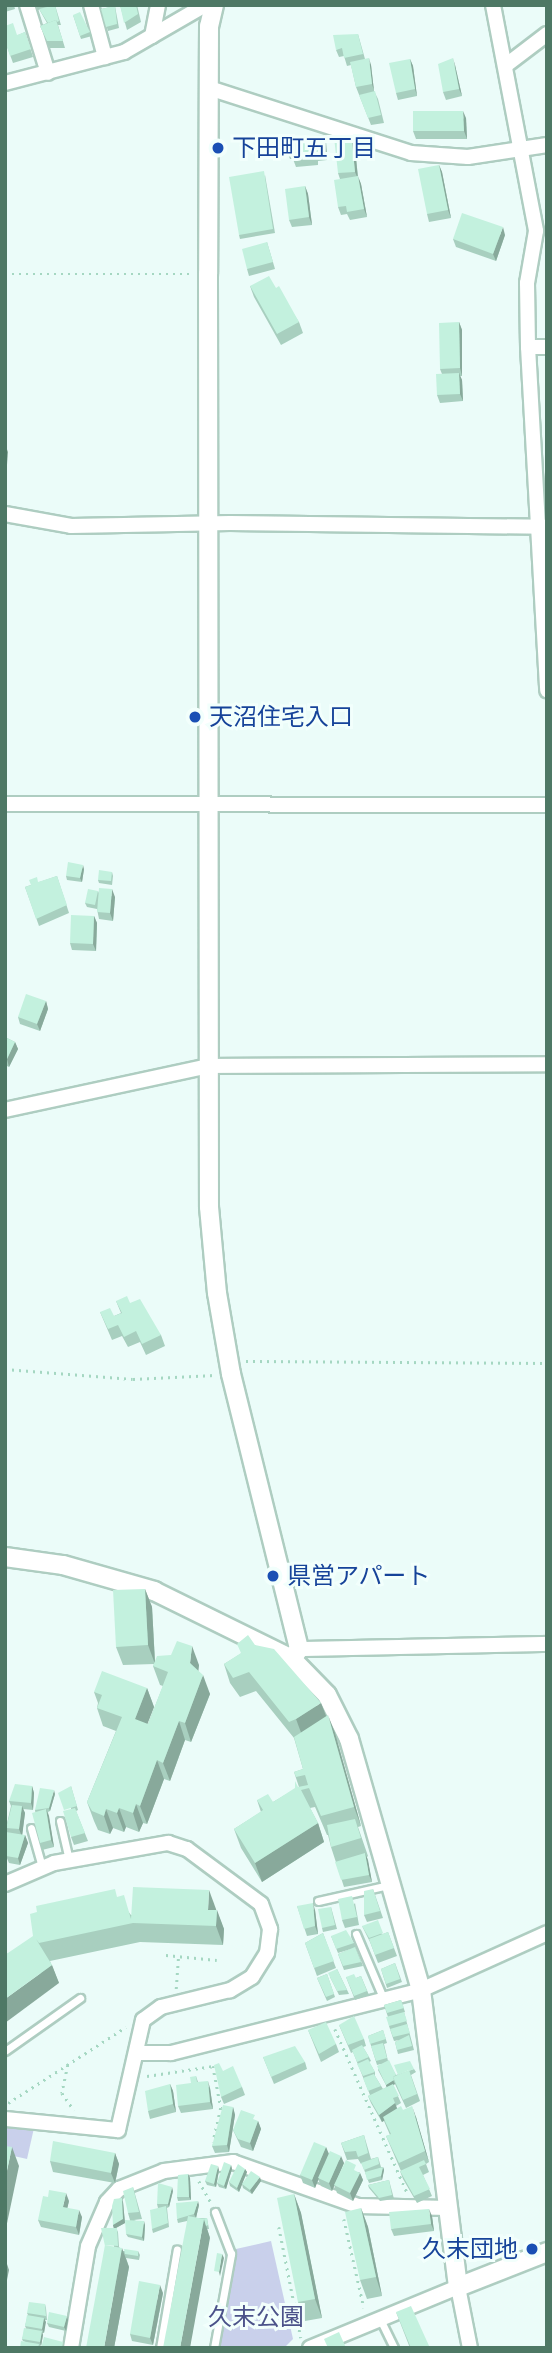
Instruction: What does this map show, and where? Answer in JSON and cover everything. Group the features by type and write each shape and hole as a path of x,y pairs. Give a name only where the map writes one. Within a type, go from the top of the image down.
{"street":[{"path":"27,5 48,73"},
{"path":"91,5 105,57"},
{"path":"152,36 158,5"},
{"path":"5,83 105,57 152,36 205,5"},
{"path":"214,5 209,26 209,1207 230,1368 296,1654 327,1695 339,1716 421,1990 458,2287 470,2348"},
{"path":"493,5 536,231 527,283 528,347 543,527 547,690"},
{"path":"505,66 547,34"},
{"path":"209,88 411,153 468,157 547,145"},
{"path":"528,347 547,347"},
{"path":"5,514 71,526 208,524 543,527"},
{"path":"5,804 547,805"},
{"path":"5,1110 208,1066 547,1064"},
{"path":"5,1557 63,1565 154,1591 296,1654 547,1644"},
{"path":"5,1884 42,1867 151,1843 187,1849 261,1904 270,1928 267,1953 252,1977 230,1990 161,2007 143,2020 118,2130 114,2132 5,2119"},
{"path":"136,2053 172,2053 421,1990 547,1933"},
{"path":"71,2348 88,2246 107,2202 119,2189 140,2180 205,2163 254,2167 341,2202 448,2208"},
{"path":"312,2348 547,2252"}],"lane":[{"path":"60,1821 69,1860"},
{"path":"31,1828 42,1867"},
{"path":"318,1901 391,1884"},
{"path":"356,1934 384,2000"},
{"path":"5,2051 79,1998"},
{"path":"214,2348 231,2254 215,2212"},
{"path":"160,2348 177,2249"},
{"path":"374,2322 394,2348"}],"path":[{"path":"5,274 208,274"},
{"path":"5,1369 133,1379 230,1368 547,1363"},
{"path":"166,1955 218,1960"},
{"path":"175,1992 178,1957"},
{"path":"5,2104 131,2024"},
{"path":"337,2033 414,2208"},
{"path":"68,2065 62,2093 78,2114"},
{"path":"131,2077 171,2076 213,2066 220,2108 199,2179 215,2212"},
{"path":"341,2202 374,2322"},
{"path":"279,2227 303,2348"}],"green space":[{"path":"5,2123 34,2128 27,2159 5,2154"},
{"name":"久末公園","path":"271,2241 293,2339 284,2348 220,2348 236,2249"}],"building":[{"path":"55,5 59,21 48,23 39,9"},
{"path":"120,5 136,5 138,14 124,23"},
{"path":"115,6 117,24 106,27 101,9"},
{"path":"80,12 90,32 80,36 73,15"},
{"path":"56,20 63,41 47,41 40,26"},
{"path":"13,23 17,35 25,32 31,49 10,56 5,41 5,26"},
{"path":"358,34 363,54 344,58 342,48 336,50 333,35"},
{"path":"369,58 372,84 356,87 350,62"},
{"path":"453,58 459,89 443,92 438,64"},
{"path":"410,59 415,89 396,93 389,63"},
{"path":"375,91 381,115 368,118 359,95"},
{"path":"413,111 463,111 464,131 413,131"},
{"path":"323,135 324,153 315,153 315,158 293,159 292,152 287,152 286,137"},
{"path":"344,136 344,142 352,141 355,172 338,173 334,137"},
{"path":"439,165 448,210 427,214 418,169"},
{"path":"264,171 273,229 239,235 229,177"},
{"path":"358,176 364,209 347,212 346,206 338,207 334,180"},
{"path":"305,186 309,217 289,220 285,189"},
{"path":"462,213 503,227 493,254 453,239"},
{"path":"267,242 273,262 247,269 242,249"},
{"path":"269,276 276,288 279,286 299,322 277,334 250,286"},
{"path":"459,322 460,368 440,369 439,323"},
{"path":"459,373 460,394 437,395 436,374"},
{"path":"68,862 83,865 80,878 66,876"},
{"path":"99,870 112,872 111,881 98,880"},
{"path":"57,876 67,905 36,919 25,887 31,885 29,880 37,877 38,882"},
{"path":"99,888 112,889 110,913 97,912"},
{"path":"88,889 98,891 95,905 85,903"},
{"path":"71,915 94,916 93,944 70,943"},
{"path":"26,994 46,1001 37,1024 18,1017"},
{"path":"5,1037 15,1042 7,1059 5,1059"},
{"path":"127,1296 130,1303 140,1299 161,1335 142,1344 136,1331 124,1337 118,1325 108,1329 100,1312 110,1308 114,1316 122,1313 116,1301"},
{"path":"145,1589 148,1645 116,1647 113,1590"},
{"path":"248,1635 255,1645 274,1649 321,1703 289,1722 249,1672 233,1678 224,1664 241,1653 237,1644"},
{"path":"177,1641 192,1646 190,1663 203,1675 185,1723 179,1721 163,1763 157,1760 140,1806 136,1804 133,1813 119,1808 117,1813 106,1809 104,1816 92,1811 87,1802 122,1717 97,1708 102,1695 94,1692 102,1671 147,1688 135,1719 148,1724 168,1672 153,1666 157,1656 171,1655"},
{"path":"328,1715 354,1807 321,1816 309,1788 301,1790 318,1823 255,1863 234,1829 263,1810 257,1800 268,1794 273,1802 295,1788 295,1781 298,1787 308,1785 305,1775 296,1777 294,1772 303,1769 294,1737"},
{"path":"15,1784 32,1786 31,1803 9,1801"},
{"path":"71,1786 77,1806 64,1810 58,1793"},
{"path":"40,1788 54,1790 49,1808 35,1810"},
{"path":"12,1805 22,1806 19,1829 6,1828"},
{"path":"75,1808 85,1833 71,1837 63,1811"},
{"path":"46,1809 51,1840 40,1843 32,1813"},
{"path":"355,1819 361,1838 331,1847 327,1825"},
{"path":"6,1832 25,1835 18,1858 6,1856"},
{"path":"365,1853 369,1875 341,1880 335,1862"},
{"path":"133,1887 209,1890 208,1910 217,1910 216,1926 133,1923 39,1943 36,1939 52,1965 5,1999 5,1955 33,1936 30,1914 37,1912 36,1906 115,1889 117,1897 124,1895 131,1919"},
{"path":"373,1889 380,1911 364,1915 364,1891"},
{"path":"352,1896 357,1917 342,1920 338,1899"},
{"path":"313,1903 315,1926 304,1929 297,1906"},
{"path":"331,1907 335,1925 322,1928 318,1909"},
{"path":"378,1920 383,1933 369,1938 362,1926"},
{"path":"346,1930 354,1943 336,1949 331,1936"},
{"path":"388,1932 394,1948 375,1955 369,1939"},
{"path":"323,1933 334,1961 314,1968 305,1943"},
{"path":"355,1947 361,1962 343,1966 338,1954"},
{"path":"395,1963 400,1979 386,1984 381,1969"},
{"path":"337,1969 347,1990 337,1991 328,1973"},
{"path":"327,1974 334,1994 326,1997 317,1978"},
{"path":"354,1974 356,1978 361,1976 367,1991 354,1996 346,1977"},
{"path":"401,2000 404,2008 387,2013 384,2005"},
{"path":"404,2012 407,2021 389,2026 386,2017"},
{"path":"354,2016 364,2039 348,2045 339,2025"},
{"path":"326,2022 336,2044 319,2054 308,2030"},
{"path":"407,2024 410,2033 393,2037 390,2029"},
{"path":"383,2030 386,2039 370,2044 368,2036"},
{"path":"409,2035 412,2046 397,2050 395,2042"},
{"path":"383,2043 387,2058 376,2061 371,2046"},
{"path":"362,2045 369,2057 357,2062 352,2050"},
{"path":"295,2046 305,2062 271,2077 263,2057"},
{"path":"368,2059 375,2072 363,2076 357,2064"},
{"path":"389,2060 396,2075 394,2080 386,2085 377,2066"},
{"path":"410,2061 414,2069 398,2075 394,2065"},
{"path":"219,2063 223,2071 233,2066 242,2087 221,2097 214,2065"},
{"path":"409,2070 417,2094 403,2100 393,2077"},
{"path":"374,2074 381,2086 368,2091 363,2078"},
{"path":"196,2076 197,2082 208,2081 210,2102 178,2106 176,2085 191,2083 190,2077"},
{"path":"170,2084 173,2104 148,2111 145,2091"},
{"path":"393,2084 399,2096 393,2098 395,2103 379,2115 368,2096"},
{"path":"223,2105 233,2107 227,2145 212,2146"},
{"path":"401,2106 403,2110 412,2106 425,2151 399,2163 386,2136 391,2134 383,2117"},
{"path":"241,2110 255,2115 253,2119 258,2121 250,2143 238,2139 233,2130"},
{"path":"364,2135 368,2153 358,2157 356,2151 345,2152 341,2143"},
{"path":"53,2141 115,2153 111,2173 50,2161"},
{"path":"314,2142 326,2147 312,2180 300,2175"},
{"path":"5,2146 12,2147 5,2180"},
{"path":"330,2151 341,2156 329,2183 318,2178"},
{"path":"378,2157 379,2164 364,2170 361,2163"},
{"path":"346,2160 356,2165 354,2170 360,2173 350,2193 334,2185"},
{"path":"424,2160 426,2164 419,2167 430,2189 414,2196 400,2171"},
{"path":"224,2162 231,2165 224,2186 217,2183"},
{"path":"211,2164 218,2166 214,2184 205,2181"},
{"path":"238,2164 245,2169 237,2188 229,2182"},
{"path":"383,2167 381,2176 367,2180 365,2172"},
{"path":"251,2171 260,2177 250,2190 242,2184"},
{"path":"188,2174 189,2197 177,2197 178,2175"},
{"path":"389,2180 392,2195 379,2198 368,2185"},
{"path":"158,2183 172,2187 168,2204 157,2204"},
{"path":"133,2187 139,2212 128,2213 123,2191"},
{"path":"49,2190 66,2193 63,2207 79,2210 76,2227 38,2220 43,2196 48,2197"},
{"path":"294,2194 315,2299 298,2302 277,2198"},
{"path":"122,2198 123,2219 113,2225 114,2199"},
{"path":"198,2201 194,2214 177,2219 176,2203"},
{"path":"166,2206 168,2223 152,2229 150,2210"},
{"path":"361,2208 376,2277 360,2280 345,2212"},
{"path":"429,2209 431,2224 391,2229 389,2212"},
{"path":"188,2216 204,2219 180,2348 163,2348"},
{"path":"125,2220 144,2221 142,2237 126,2234"},
{"path":"101,2228 117,2228 118,2246 105,2246"},
{"path":"105,2245 122,2248 104,2348 86,2348"},
{"path":"124,2249 138,2251 138,2256 125,2254"},
{"path":"217,2253 222,2254 219,2272 214,2271"},
{"path":"139,2281 160,2285 150,2338 130,2334"},
{"path":"29,2302 45,2304 46,2316 27,2313"},
{"path":"411,2306 430,2348 411,2348 396,2312"},
{"path":"49,2312 67,2316 64,2327 47,2323"},
{"path":"27,2315 44,2318 42,2329 25,2326"},
{"path":"24,2328 42,2331 40,2342 22,2339"},
{"path":"339,2332 346,2348 328,2348 324,2339"},
{"path":"44,2337 63,2342 62,2348 41,2348"},
{"path":"21,2341 39,2344 38,2348 20,2348"}],"place":[{"name":"下田町五丁目","path":"218,148"},
{"name":"天沼住宅入口","path":"195,717"},
{"name":"県営アパート","path":"273,1576"},
{"name":"久末団地","path":"532,2249"}]}
